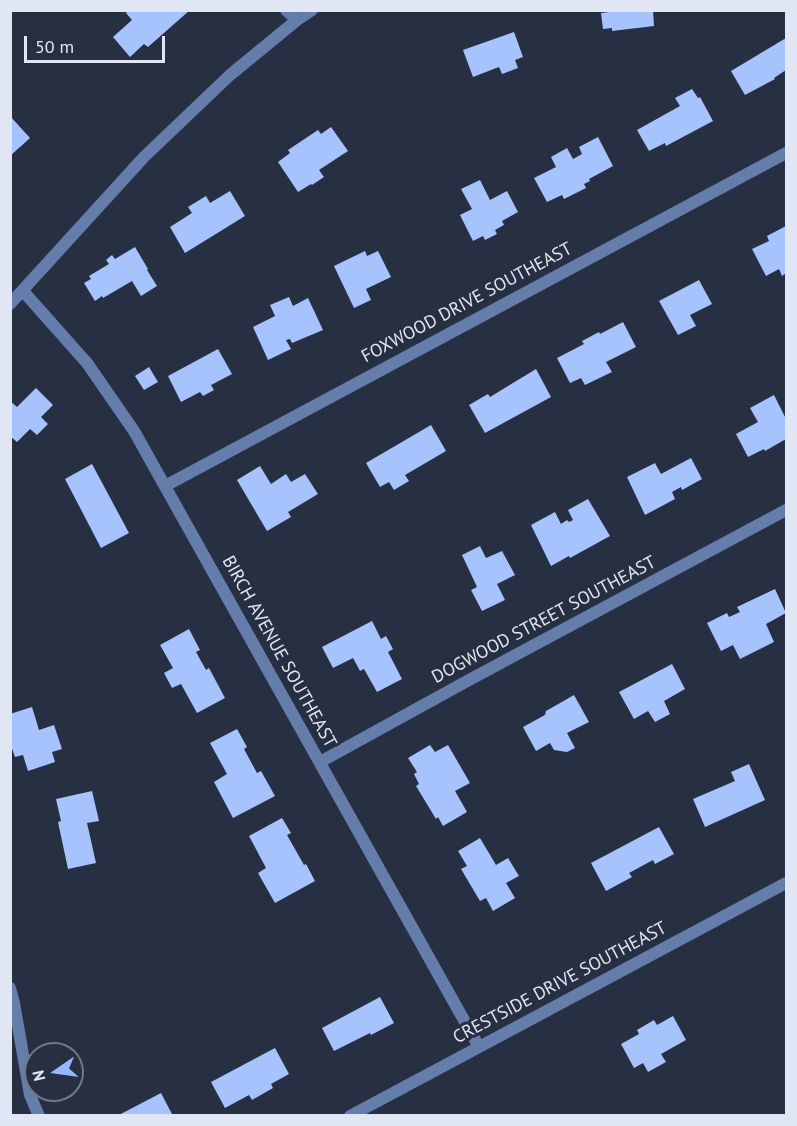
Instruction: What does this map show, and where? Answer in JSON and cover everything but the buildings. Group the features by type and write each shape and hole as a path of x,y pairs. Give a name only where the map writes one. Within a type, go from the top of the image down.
{"street":[{"path":"286,10 297,20"},
{"path":"10,304 144,158 231,75 312,10"},
{"name":"FOXWOOD DRIVE SOUTHEAST","path":"165,486 786,153"},
{"name":"BIRCH AVENUE SOUTHEAST","path":"23,291 87,363 134,431 478,1047"},
{"name":"DOGWOOD STREET SOUTHEAST","path":"320,762 786,510"},
{"name":"CRESTSIDE DRIVE SOUTHEAST","path":"350,1116 786,883"},
{"path":"10,988 30,1095 39,1116"}]}
